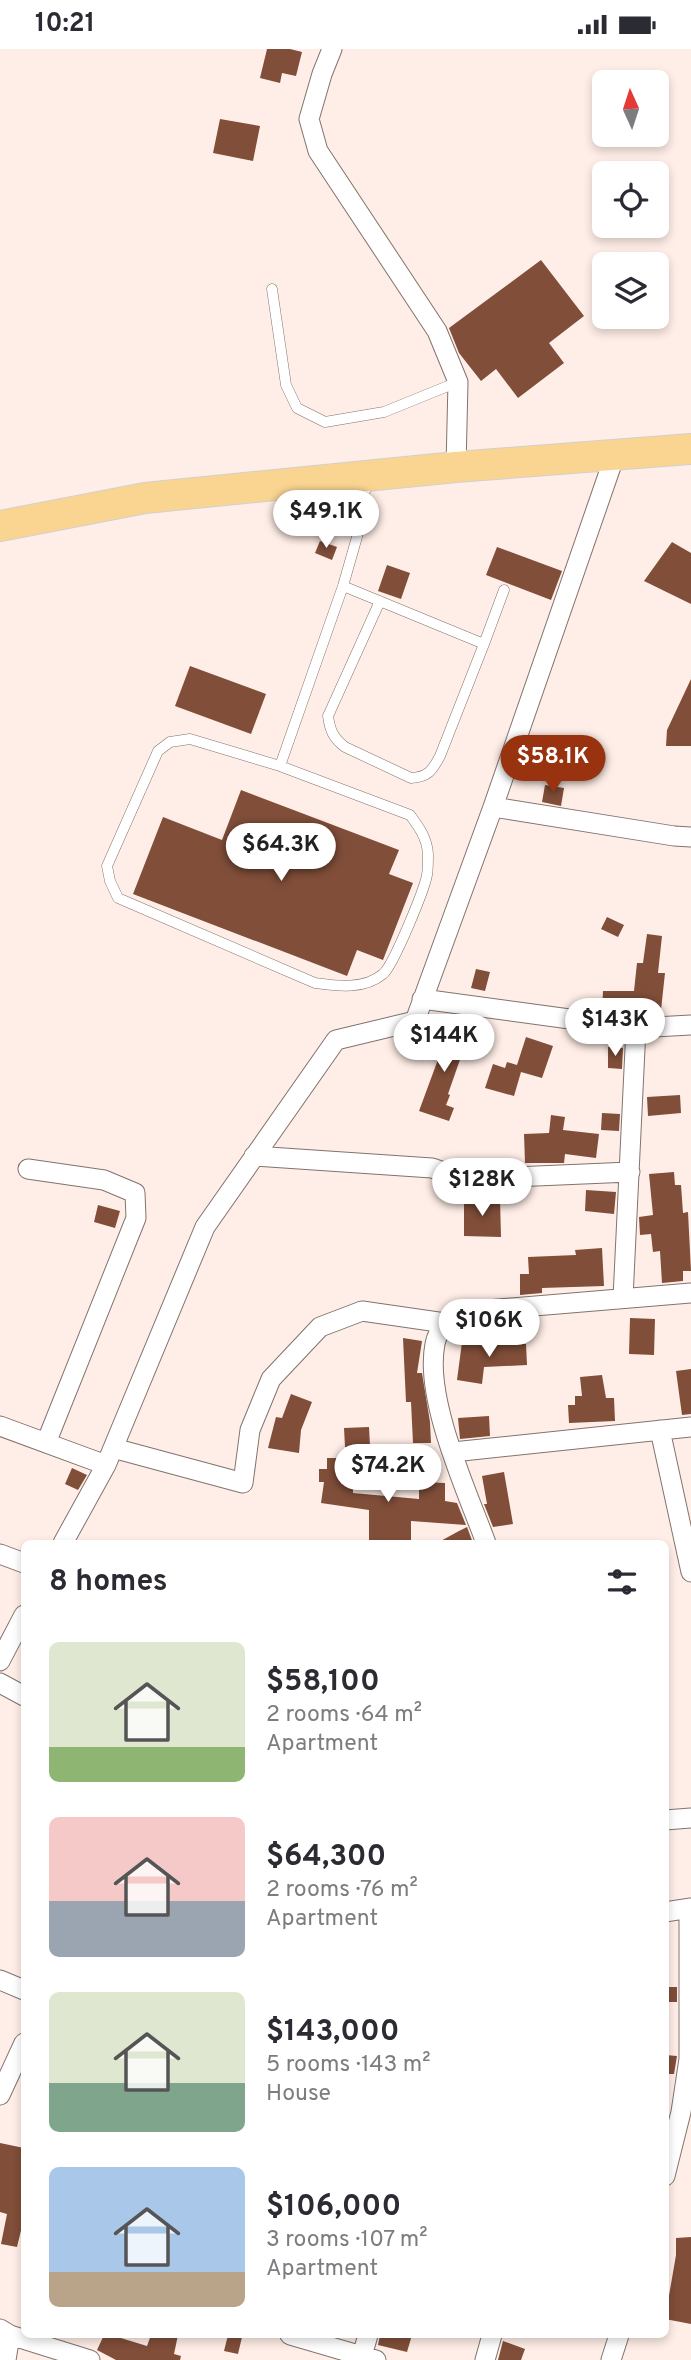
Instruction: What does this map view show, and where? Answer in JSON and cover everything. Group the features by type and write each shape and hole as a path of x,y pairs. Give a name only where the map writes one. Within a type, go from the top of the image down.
{"main road":[{"path":"0,526 145,498 456,467 691,449"}],"street":[{"path":"332,49 309,119 318,151 436,331 458,382 456,467"},
{"path":"65,1540 109,1457 205,1227 336,1040 415,1021 494,807 615,455"},
{"path":"494,807 691,837"},
{"path":"422,999 636,1028 691,1025"},
{"path":"622,1298 636,1028"},
{"path":"254,1156 432,1168 464,1179 630,1172"},
{"path":"27,1169 104,1180 135,1193 136,1218 46,1443"},
{"path":"485,1540 440,1409 434,1375 435,1343 445,1323 462,1312 691,1293"},
{"path":"0,1426 46,1443 243,1483 250,1430 271,1379 320,1327 362,1311 445,1323"},
{"path":"453,1452 691,1427"},
{"path":"660,1430 691,1572"},
{"path":"0,1554 21,1562"},
{"path":"0,1661 21,1621"},
{"path":"0,1683 21,1694"},
{"path":"669,1820 691,1818"},
{"path":"669,1912 690,1909 690,2059 673,2111 669,2144"},
{"path":"0,1980 21,1989"},
{"path":"0,2095 21,2050"},
{"path":"5,2332 6,2360"},
{"path":"23,2338 90,2360"},
{"path":"300,2338 369,2358 368,2338"},
{"path":"485,2360 491,2338"},
{"path":"611,2360 618,2338"}],"lane":[{"path":"272,289 286,385 297,408 325,422 384,412 458,382"},
{"path":"280,766 343,586 368,475"},
{"path":"343,586 484,644"},
{"path":"380,601 328,716 330,728 335,740 345,747 411,778 422,777 431,772 440,756 504,590"},
{"path":"190,739 280,766 410,815 422,832 428,851 427,875 394,960 383,974 362,984 339,986 315,983 118,898 110,881 107,866 158,751 170,742 190,739"}],"building":[{"path":"267,49 302,52 296,76 282,73 280,83 260,78"},
{"path":"220,119 260,126 253,161 213,153"},
{"path":"541,260 584,316 549,343 564,363 518,398 496,369 481,381 459,353 449,328"},
{"path":"320,541 337,547 332,560 315,553"},
{"path":"672,542 691,553 691,604 644,581"},
{"path":"497,547 562,571 551,600 486,575"},
{"path":"387,565 410,573 401,599 378,591"},
{"path":"190,666 266,694 251,734 175,706"},
{"path":"691,679 691,746 666,746 667,730"},
{"path":"545,785 564,788 561,806 542,802"},
{"path":"241,790 399,850 389,874 413,883 383,960 357,950 347,976 133,894 163,817 222,840"},
{"path":"607,917 624,925 618,937 601,929"},
{"path":"647,934 662,936 658,973 665,973 661,1010 648,1008 647,1015 602,1011 603,991 634,991 637,963 643,963"},
{"path":"476,969 490,972 485,991 471,988"},
{"path":"454,1016 465,1017 458,1049 463,1051 446,1105 454,1108 449,1121 419,1111"},
{"path":"526,1037 553,1046 542,1078 521,1072 514,1096 485,1088 493,1064 505,1068 507,1062 517,1065"},
{"path":"608,1047 623,1048 622,1069 608,1068"},
{"path":"680,1095 681,1113 648,1116 647,1097"},
{"path":"602,1113 620,1114 619,1131 601,1130"},
{"path":"551,1115 565,1117 563,1130 599,1134 596,1158 565,1154 564,1163 525,1163 524,1134 549,1133"},
{"path":"674,1172 675,1185 681,1185 683,1213 688,1212 691,1271 683,1271 683,1281 662,1283 660,1251 653,1252 651,1234 640,1235 639,1217 653,1215 649,1174"},
{"path":"586,1190 616,1192 614,1214 585,1211"},
{"path":"464,1199 500,1199 501,1237 464,1236"},
{"path":"98,1205 120,1211 115,1228 94,1222"},
{"path":"602,1248 604,1286 542,1288 542,1293 520,1295 520,1274 529,1274 528,1257 576,1255 575,1250"},
{"path":"630,1318 655,1319 654,1355 629,1354"},
{"path":"403,1338 422,1341 417,1373 422,1373 431,1443 413,1443 411,1402 406,1402"},
{"path":"511,1340 511,1344 526,1344 527,1365 484,1367 482,1384 457,1380 462,1342 493,1347 493,1341"},
{"path":"691,1369 691,1414 682,1415 676,1371"},
{"path":"602,1375 606,1398 614,1398 615,1421 569,1423 568,1405 575,1405 575,1396 582,1396 580,1377"},
{"path":"291,1394 312,1402 301,1430 299,1453 268,1448 276,1417 282,1418"},
{"path":"489,1416 490,1436 460,1439 458,1418"},
{"path":"369,1427 370,1446 345,1447 344,1428"},
{"path":"327,1458 353,1458 353,1493 419,1499 419,1482 445,1483 445,1501 457,1503 466,1525 411,1521 411,1540 369,1540 369,1510 321,1503 324,1482 319,1482 319,1469 327,1469"},
{"path":"72,1468 87,1475 78,1490 65,1484"},
{"path":"504,1472 513,1524 493,1527 484,1504 487,1504 482,1476"},
{"path":"467,1527 472,1540 442,1540"},
{"path":"669,1987 677,1987 677,2002 669,2002"},
{"path":"669,2055 677,2056 674,2074 669,2074"},
{"path":"0,2143 21,2147 21,2230 17,2247 1,2244 7,2214 0,2212"},
{"path":"691,2237 691,2324 669,2320 676,2238"},
{"path":"103,2338 121,2338 147,2346 150,2338 177,2338 174,2354 181,2356 180,2360 116,2360 97,2350"},
{"path":"227,2338 242,2338 238,2354 224,2351"},
{"path":"379,2338 411,2338 407,2352 378,2345"},
{"path":"503,2341 525,2349 521,2360 498,2360"}]}
